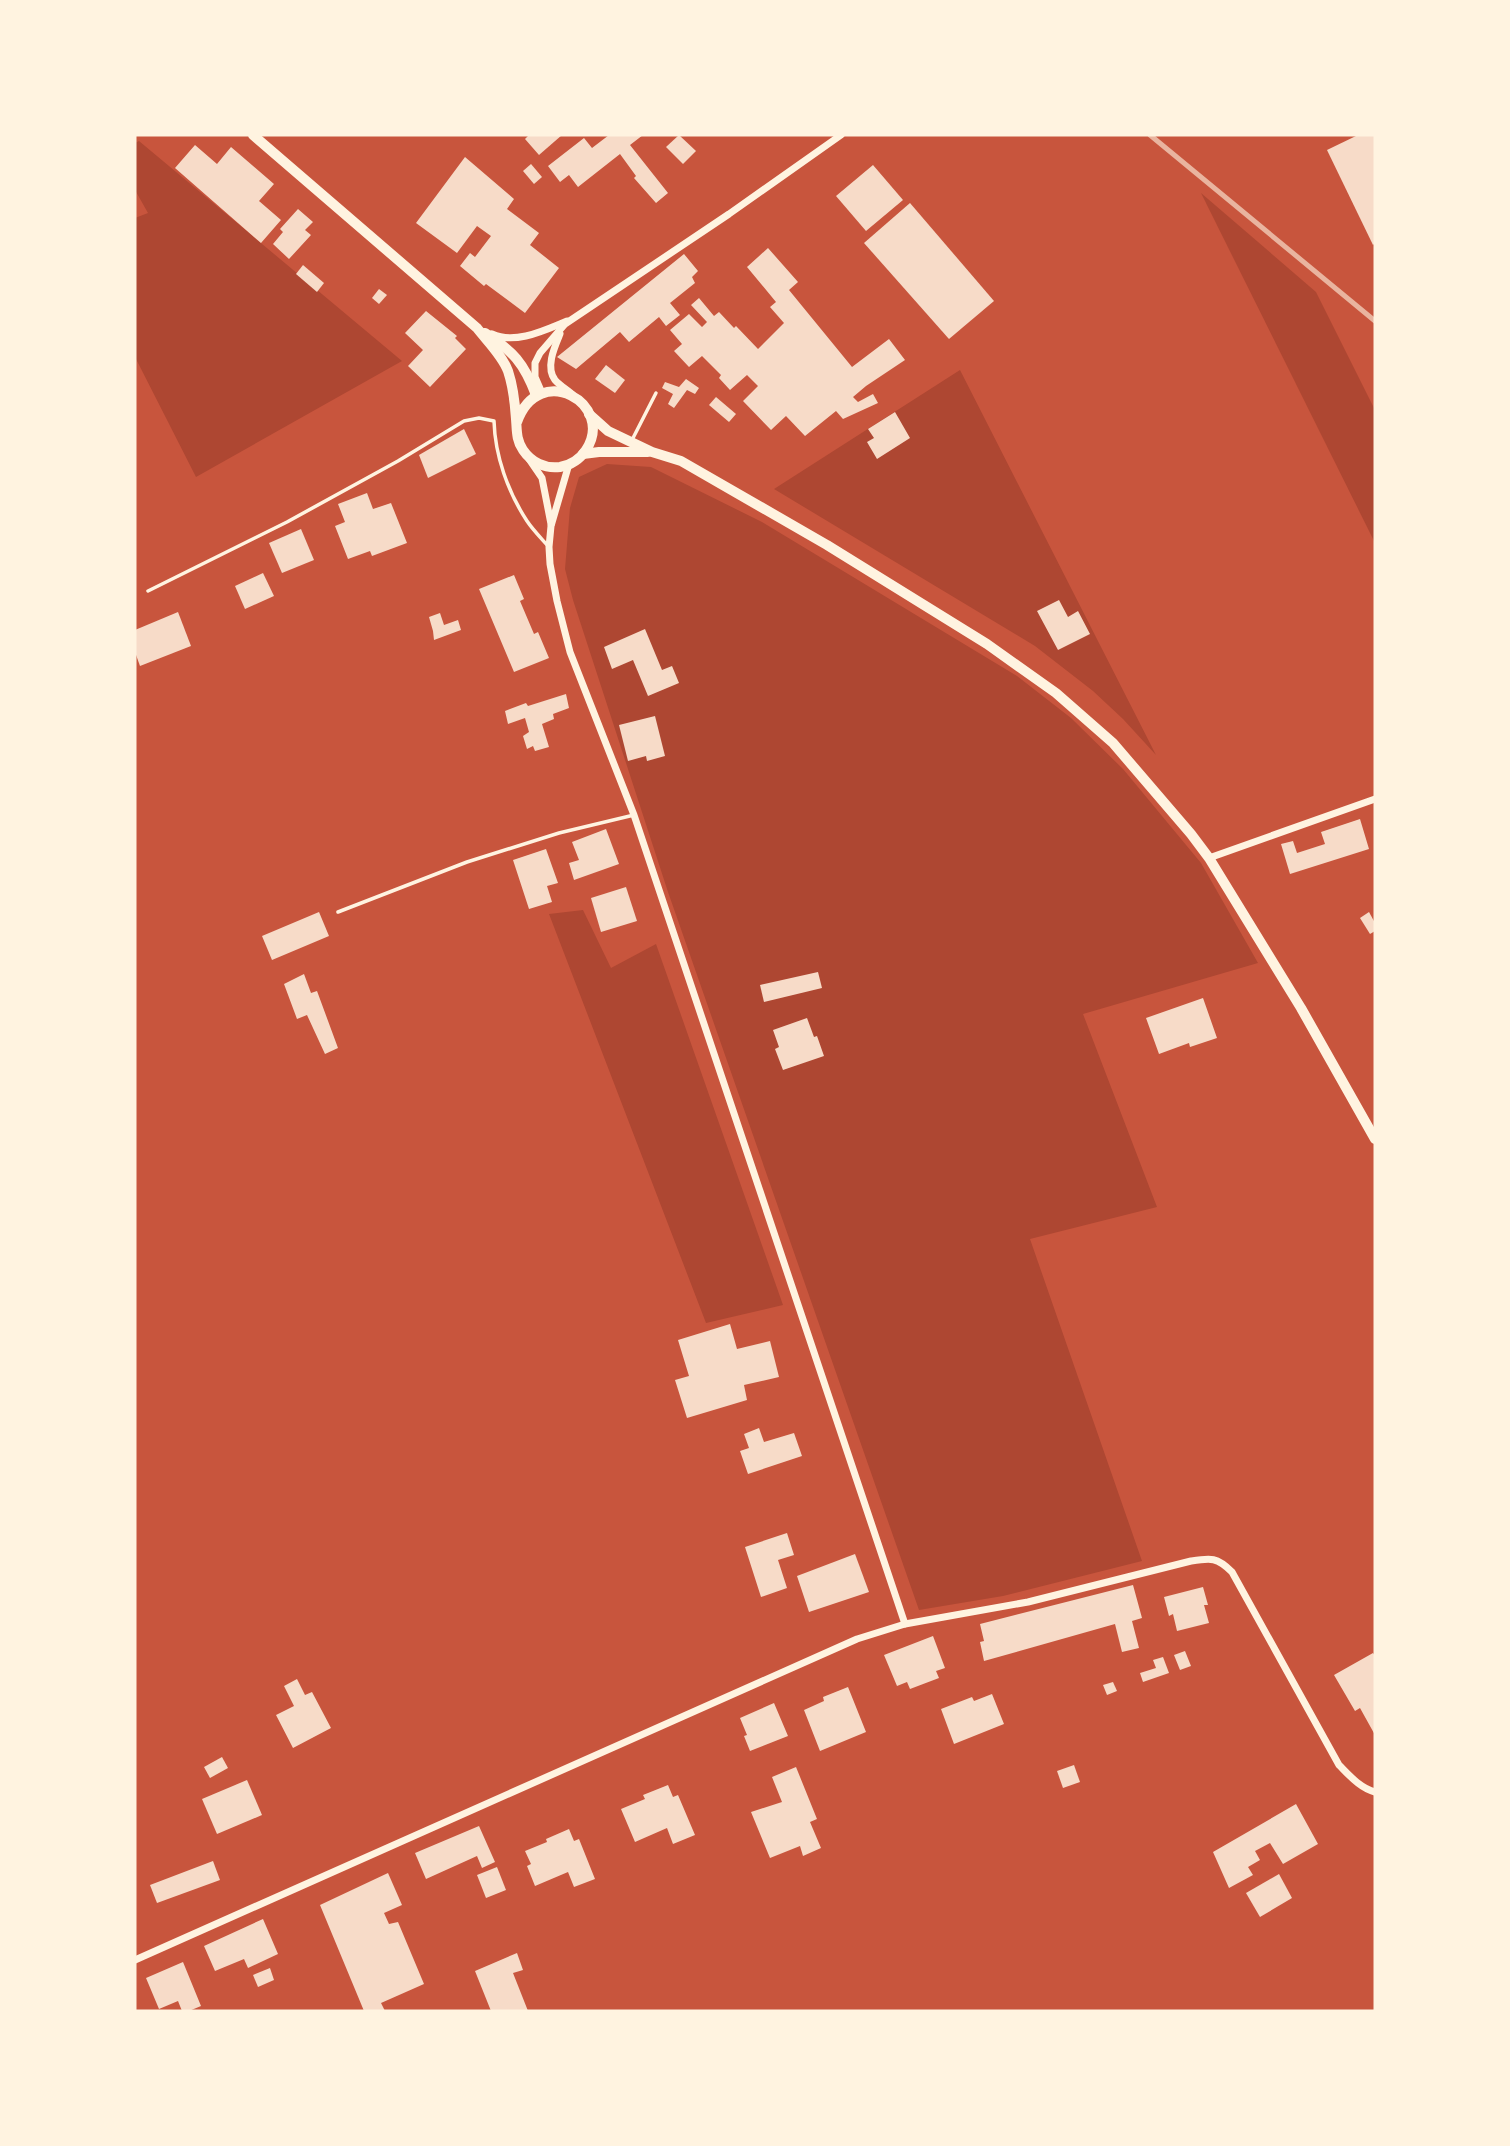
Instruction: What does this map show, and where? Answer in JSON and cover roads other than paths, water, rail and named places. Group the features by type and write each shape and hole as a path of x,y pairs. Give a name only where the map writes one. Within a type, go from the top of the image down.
{"street":[{"path":"253,135 475,326 508,347 539,394"},
{"path":"539,394 535,363 540,352 568,322 841,135"},
{"path":"475,326 497,336 511,338 568,322"},
{"path":"568,322 555,348 551,371 555,380 578,399 589,414 608,431 652,452 681,461 827,545 987,644 1056,693 1113,743 1209,858 1301,1008 1375,1139"},
{"path":"475,326 507,370 517,422"},
{"path":"551,526 542,478 520,446 516,434 517,422 520,411 527,402 539,394 558,391 578,399"},
{"path":"527,456 536,463 547,466 569,464 589,446 592,425 589,414"},
{"path":"583,454 652,452"},
{"path":"569,464 551,526 549,547 557,601 570,652 634,815 905,1624"},
{"path":"1209,858 1375,799"},
{"path":"135,1960 845,1645 905,1624 1028,1602 1191,1561 1209,1559 1222,1562 1232,1572 1339,1765 1356,1782 1375,1792"}],"lane":[{"path":"631,442 656,393"},
{"path":"148,591 309,510 464,421 479,418 494,421 498,455 514,496 528,522 549,547"},
{"path":"338,912 467,862 559,833 634,815"}],"railway":[{"path":"1150,135 1375,321"}]}
